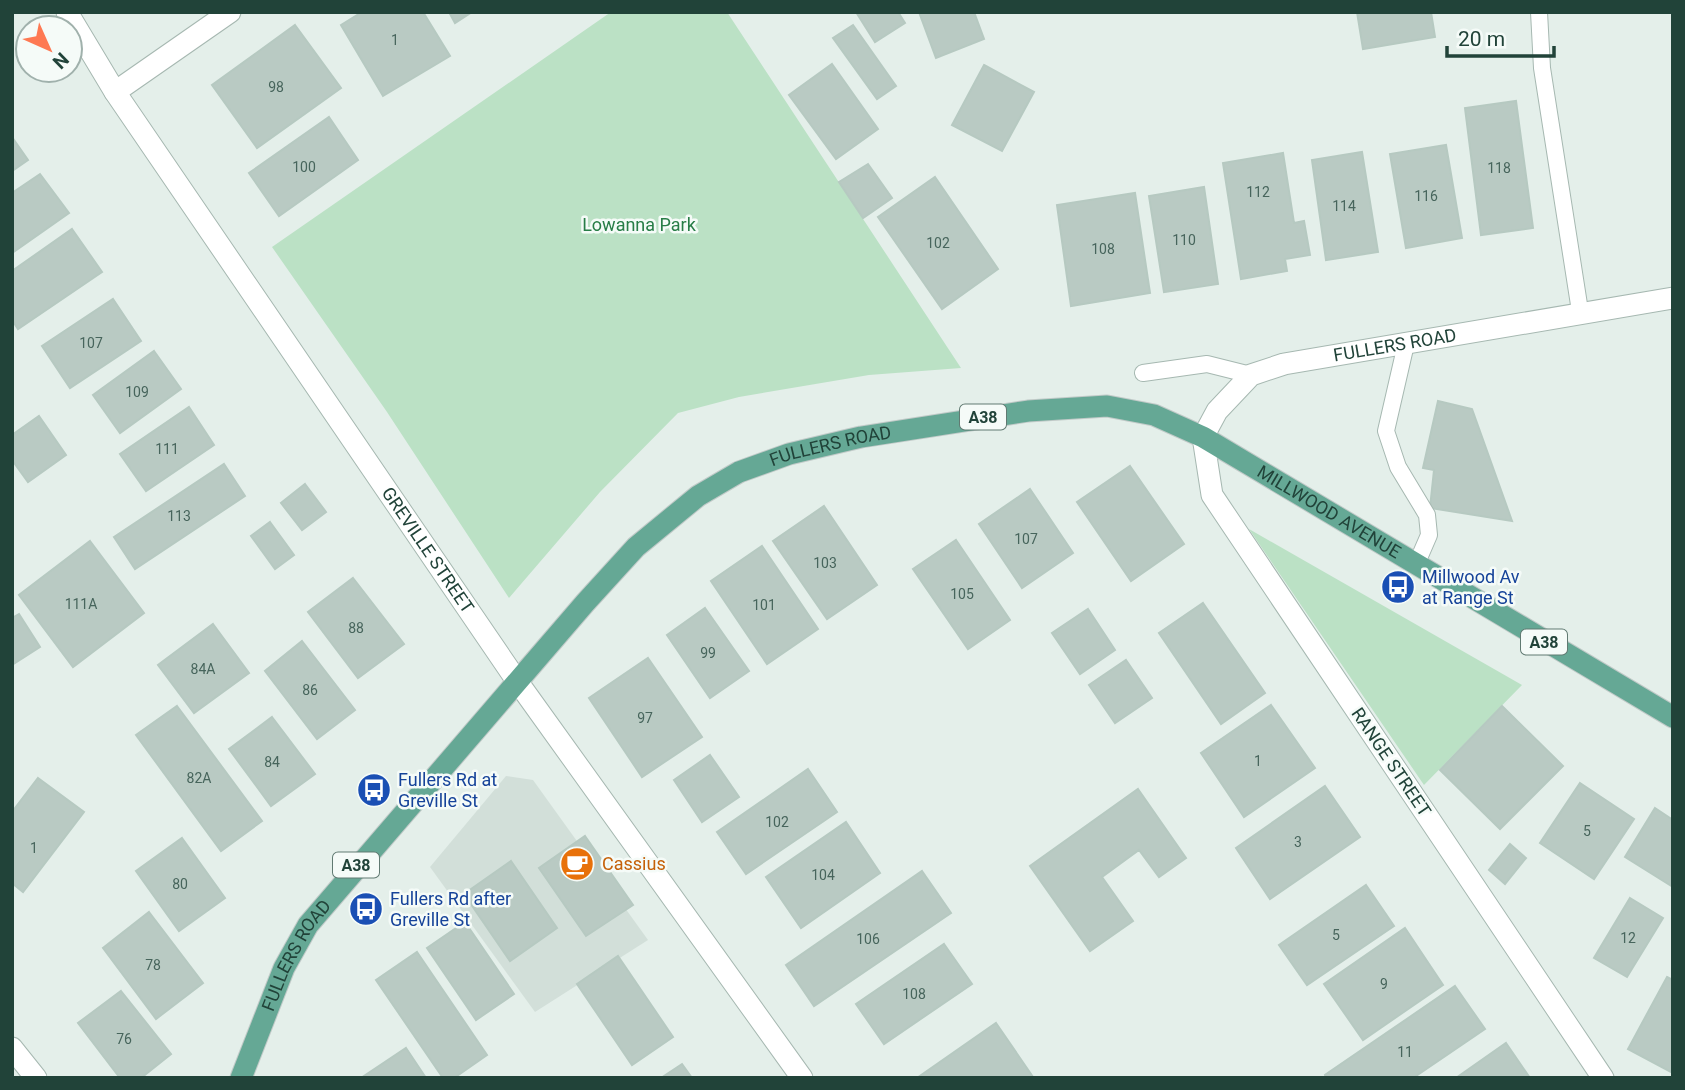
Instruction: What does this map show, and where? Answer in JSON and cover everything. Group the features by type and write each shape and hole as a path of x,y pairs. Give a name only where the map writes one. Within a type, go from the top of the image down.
{"main road":[{"name":"FULLERS ROAD","path":"241,1078 284,968 308,925 636,547 657,527 719,483 762,463 823,445 959,420 1086,406 1107,406 1154,415 1203,436"},
{"name":"MILLWOOD AVENUE","path":"1203,436 1673,717"}],"street":[{"name":"GREVILLE STREET","path":"66,12 115,92 517,681 802,1078"},
{"path":"115,92 230,12"},
{"name":"FULLERS ROAD","path":"1203,436 1217,411 1251,375 1284,364 1580,311 1673,298"},
{"name":"RANGE STREET","path":"1203,436 1212,495 1603,1078"},
{"path":"12,1048 36,1078"}],"lane":[{"path":"1539,12 1542,68 1580,311"},
{"path":"1406,344 1386,431 1398,467 1427,515 1429,535 1416,565"},
{"path":"1143,373 1207,364 1251,375"}],"shaded area":[{"path":"506,776 533,780 648,940 535,1012 430,867"}],"green space":[{"name":"Lowanna Park","path":"611,12 727,12 961,368 869,375 739,397 678,413 600,492 509,598 387,412 272,247"},
{"path":"1249,529 1522,685 1424,785"}],"building":[{"path":"362,12 423,12 450,56 383,96 341,25"},
{"path":"449,12 472,12 455,23"},
{"path":"856,12 898,12 905,23 875,42"},
{"path":"919,12 974,12 984,39 936,58"},
{"path":"1357,12 1431,12 1435,37 1363,49"},
{"path":"295,25 341,88 257,148 212,85"},
{"path":"853,25 896,86 877,99 833,38"},
{"path":"832,64 878,129 836,159 789,95"},
{"path":"984,65 1034,92 1002,151 952,125"},
{"path":"1516,101 1533,228 1481,235 1465,108"},
{"path":"329,117 358,160 279,216 249,173"},
{"path":"12,137 28,160 12,171"},
{"path":"1446,145 1462,238 1406,248 1390,154"},
{"path":"1362,152 1378,252 1326,260 1312,160"},
{"path":"1283,153 1294,223 1304,221 1310,255 1285,259 1287,271 1241,279 1223,163"},
{"path":"868,164 892,198 863,218 839,182"},
{"path":"40,174 69,213 12,253 12,193"},
{"path":"935,177 998,269 942,309 878,217"},
{"path":"1204,187 1218,284 1164,292 1149,196"},
{"path":"1135,193 1150,293 1071,306 1057,205"},
{"path":"72,229 102,272 18,329 12,320 12,271"},
{"path":"113,299 141,341 70,388 42,346"},
{"path":"154,351 181,389 120,433 93,395"},
{"path":"1438,401 1472,409 1512,521 1430,508 1434,470 1423,468"},
{"path":"189,407 214,445 146,491 120,454"},
{"path":"39,416 66,455 28,482 12,460 12,435"},
{"path":"224,464 245,496 135,569 114,537"},
{"path":"1130,466 1184,544 1131,581 1077,502"},
{"path":"305,484 326,512 302,530 281,503"},
{"path":"1030,489 1073,553 1022,588 979,524"},
{"path":"824,506 877,585 827,619 773,541"},
{"path":"270,522 294,555 275,569 251,536"},
{"path":"956,540 1010,620 968,649 913,569"},
{"path":"90,541 144,613 73,667 19,595"},
{"path":"762,546 818,629 767,664 711,581"},
{"path":"353,578 404,644 358,678 308,612"},
{"path":"1203,603 1265,693 1221,724 1159,633"},
{"path":"705,608 749,671 710,698 667,635"},
{"path":"1088,609 1115,650 1080,674 1052,633"},
{"path":"19,614 40,647 12,665 12,618"},
{"path":"213,624 249,673 194,713 158,665"},
{"path":"302,641 355,710 317,739 265,671"},
{"path":"648,658 702,737 642,777 589,698"},
{"path":"1126,660 1152,698 1115,723 1089,685"},
{"path":"1271,705 1315,768 1244,817 1201,753"},
{"path":"177,706 262,821 221,851 136,735"},
{"path":"1502,706 1563,766 1500,829 1440,770"},
{"path":"272,717 315,774 271,806 229,749"},
{"path":"710,755 739,797 702,822 674,780"},
{"path":"808,769 837,812 746,874 717,832"},
{"path":"38,778 84,812 23,892 12,883 12,812"},
{"path":"1580,783 1634,819 1594,879 1540,843"},
{"path":"1325,786 1360,837 1270,899 1236,848"},
{"path":"1138,789 1186,858 1159,877 1139,850 1102,877 1133,921 1090,951 1030,866"},
{"path":"1655,808 1673,820 1673,887 1625,857"},
{"path":"846,822 880,873 801,928 766,877"},
{"path":"585,836 633,905 586,936 539,868"},
{"path":"182,838 225,898 179,931 136,871"},
{"path":"1510,844 1526,858 1505,884 1489,870"},
{"path":"511,861 557,928 510,961 464,894"},
{"path":"922,871 951,913 814,1006 786,965"},
{"path":"1366,885 1394,926 1307,985 1279,945"},
{"path":"1630,898 1663,918 1627,977 1594,958"},
{"path":"149,912 203,983 156,1019 103,948"},
{"path":"465,922 514,994 476,1020 427,948"},
{"path":"1405,928 1443,985 1363,1040 1324,984"},
{"path":"944,944 972,984 884,1044 856,1004"},
{"path":"417,952 487,1055 454,1078 443,1078 376,980"},
{"path":"618,956 673,1037 632,1065 577,984"},
{"path":"1667,977 1673,980 1673,1073 1628,1049"},
{"path":"1455,986 1485,1029 1413,1078 1326,1078 1325,1075"},
{"path":"121,991 171,1054 141,1078 120,1078 78,1023"},
{"path":"996,1023 1033,1077 917,1078"},
{"path":"1506,1043 1530,1078 1456,1078"},
{"path":"406,1048 426,1078 361,1078"},
{"path":"682,1064 692,1078 661,1078"}],"place":[{"name":"Millwood Av at Range St","path":"1398,587"},
{"name":"Fullers Rd at Greville St","path":"374,790"},
{"name":"Cassius","path":"577,864"},
{"name":"Fullers Rd after Greville St","path":"366,909"}]}
